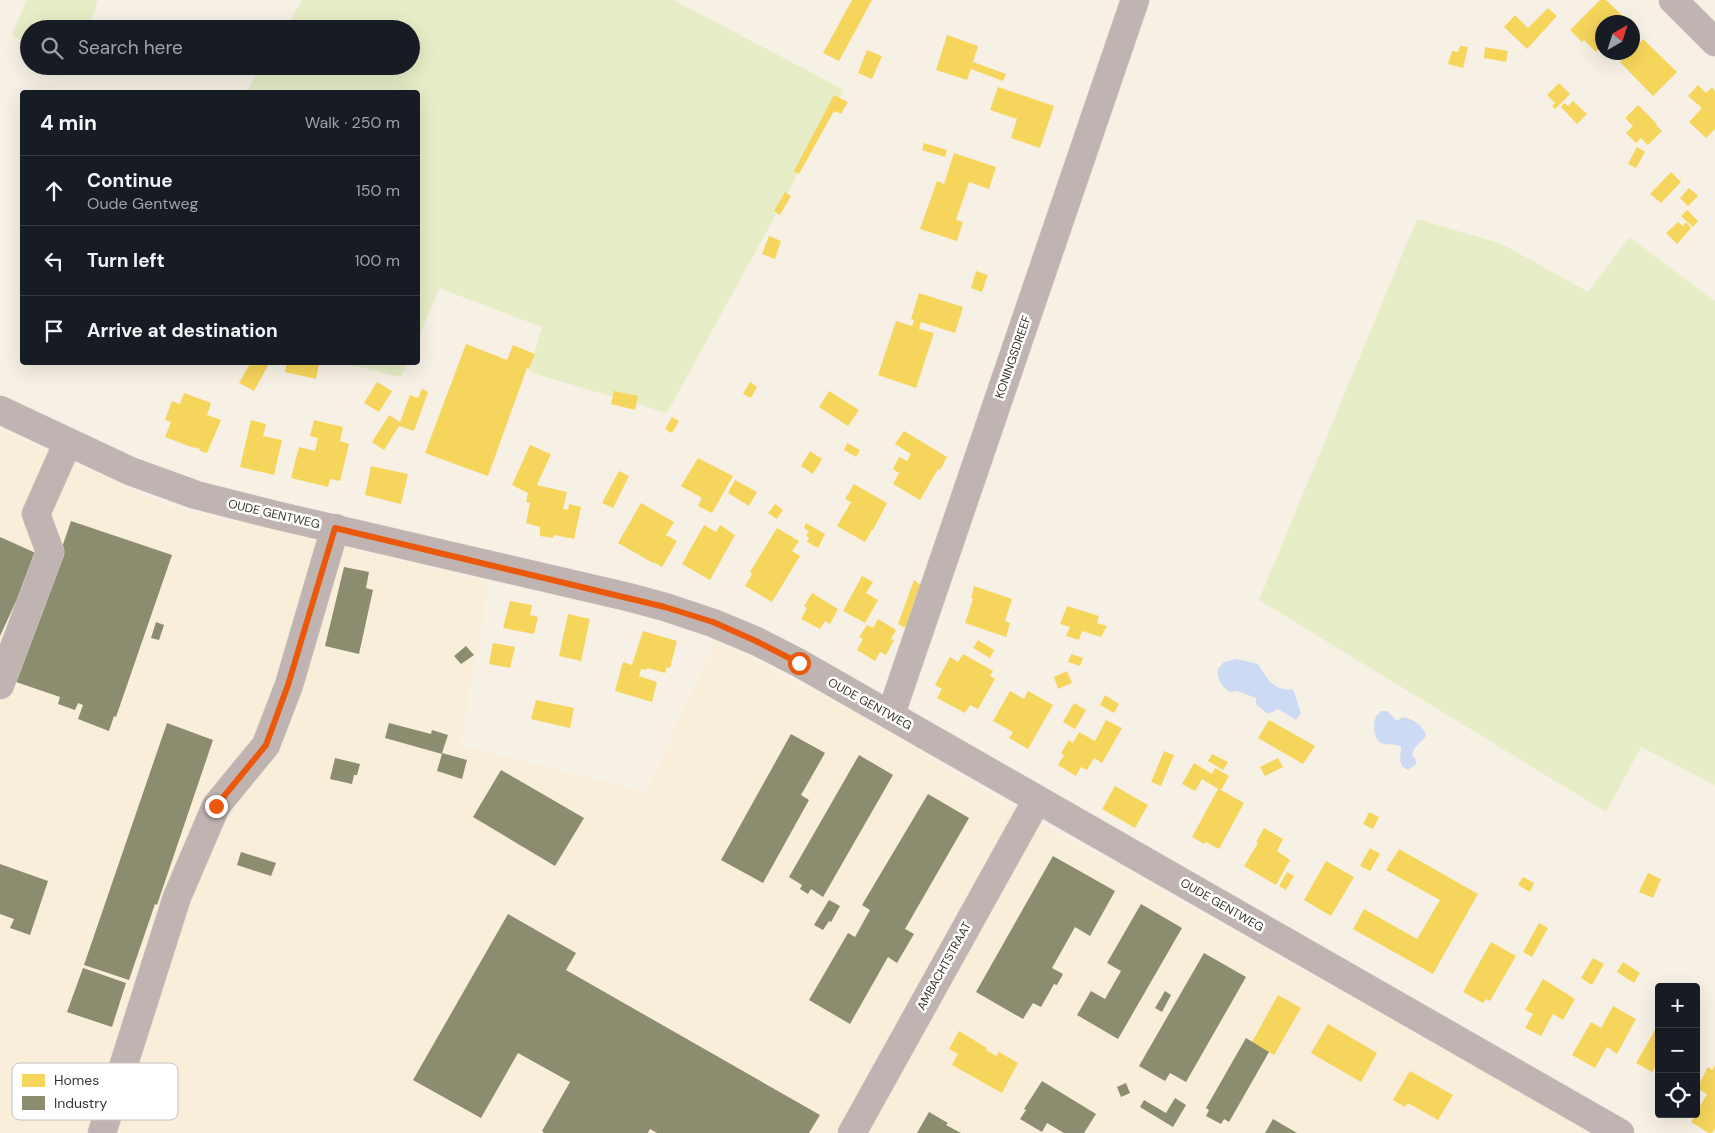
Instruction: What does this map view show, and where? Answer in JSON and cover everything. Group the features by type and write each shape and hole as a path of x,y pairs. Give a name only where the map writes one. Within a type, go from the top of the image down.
{"street":[{"name":"KONINGSDREEF","path":"890,714 1135,0"},
{"path":"1673,0 1715,42"},
{"name":"OUDE GENTWEG","path":"0,410 130,471 164,484 226,503 628,597 713,622 756,641 890,714 1620,1133"},
{"path":"0,685 50,552 36,514 68,442"},
{"path":"125,1063 178,897 216,806 266,745 288,685 335,528"},
{"name":"AMBACHTSTRAAT","path":"852,1133 1037,800"},
{"path":"102,1133 106,1120"}],"shaded area":[{"path":"0,430 169,506 489,583 460,745 646,792 715,641 854,712 1015,809 1592,1133 0,1133"}],"green space":[{"path":"26,0 98,0 91,20 20,20 20,39 12,36"},
{"path":"302,0 674,0 844,90 667,413 529,372 542,327 439,288 420,334 420,90 247,90 256,75 420,75 420,20 290,20"},
{"path":"1417,219 1502,244 1588,292 1629,237 1715,301 1715,785 1641,747 1606,812 1259,600"},
{"path":"350,365 406,365 401,377"}],"water":[{"path":"1237,659 1258,664 1275,686 1292,689 1301,713 1296,720 1278,709 1268,714 1256,704 1256,698 1237,691 1230,692 1224,687 1219,679 1218,669 1224,662"},
{"path":"1381,711 1387,711 1397,721 1402,717 1410,719 1425,732 1426,736 1416,747 1412,755 1415,758 1416,764 1408,770 1403,767 1400,761 1401,747 1381,743 1377,738 1374,731 1374,723"}],"building: Homes":[{"path":"852,0 872,0 839,61 823,53"},
{"path":"1600,0 1606,0 1622,15 1595,15 1595,51 1570,30"},
{"path":"1548,8 1557,16 1527,49 1504,27 1515,15 1528,28"},
{"path":"947,35 978,46 973,62 1006,74 1003,81 971,69 967,80 936,70"},
{"path":"1643,39 1677,72 1653,96 1620,62 1622,60 1640,60 1640,42"},
{"path":"1460,46 1468,47 1463,68 1448,64 1452,51 1458,52"},
{"path":"1485,47 1508,51 1506,62 1484,58"},
{"path":"867,50 882,56 872,79 858,73"},
{"path":"1559,83 1570,94 1555,109 1552,106 1555,103 1547,95"},
{"path":"1698,85 1706,93 1712,87 1715,91 1715,129 1706,138 1689,122 1702,108 1688,96"},
{"path":"998,87 1054,106 1040,148 1011,138 1017,119 990,110"},
{"path":"834,95 848,102 841,114 834,111 799,174 794,171"},
{"path":"1573,101 1587,114 1577,124 1561,107 1564,103 1568,106"},
{"path":"1638,105 1662,131 1648,145 1641,138 1636,143 1626,133 1633,126 1625,118"},
{"path":"924,143 947,150 945,157 922,150"},
{"path":"1637,147 1645,152 1636,168 1628,164"},
{"path":"954,153 996,167 989,189 969,182 956,220 963,222 957,241 920,229 937,181 944,184"},
{"path":"1671,172 1681,182 1661,203 1650,194"},
{"path":"1689,188 1698,196 1688,206 1680,198"},
{"path":"785,192 791,196 780,215 774,211"},
{"path":"1687,210 1698,221 1693,227 1681,216"},
{"path":"1678,222 1683,226 1686,222 1691,228 1677,244 1666,233"},
{"path":"769,236 781,241 775,259 762,254"},
{"path":"976,271 988,275 982,292 971,288"},
{"path":"919,293 963,307 955,333 921,322 919,329 934,333 916,388 878,375 896,321 912,326 914,320 911,319"},
{"path":"466,344 507,360 513,345 535,354 529,369 527,368 488,476 425,453"},
{"path":"249,365 268,365 254,391 239,383"},
{"path":"286,365 319,365 316,379 285,372"},
{"path":"377,382 392,391 379,412 364,403"},
{"path":"750,382 757,387 751,398 743,394"},
{"path":"422,389 428,392 414,431 399,426 384,450 372,442 389,415 400,422 410,395 418,398"},
{"path":"614,391 638,396 635,410 611,404"},
{"path":"829,391 859,410 848,426 819,407"},
{"path":"184,393 211,403 207,415 221,420 207,453 165,437 171,422 165,420 172,401 180,404"},
{"path":"672,417 679,421 672,433 665,429"},
{"path":"251,420 266,424 263,436 282,440 274,475 240,467"},
{"path":"314,420 343,427 340,441 349,444 340,481 330,479 328,487 291,478 299,447 315,451 318,438 310,436"},
{"path":"904,431 947,457 920,500 893,484 899,473 893,469 899,457 907,461 911,454 895,444"},
{"path":"847,443 860,450 856,457 844,450"},
{"path":"530,445 551,454 537,485 567,492 563,509 568,510 569,504 581,507 574,539 554,535 553,538 540,536 540,527 526,523 530,503 526,502 528,493 512,485"},
{"path":"810,451 822,459 813,474 801,466"},
{"path":"698,458 733,476 712,513 698,506 702,498 681,486"},
{"path":"371,466 408,474 401,504 365,495"},
{"path":"619,471 629,476 613,508 602,503"},
{"path":"735,480 757,492 749,506 728,493"},
{"path":"854,484 887,503 865,542 837,526 851,502 845,499"},
{"path":"641,503 674,522 666,535 677,541 662,567 618,543"},
{"path":"775,504 783,510 777,519 768,513"},
{"path":"806,523 825,534 818,548 807,542 809,538 806,536 809,531 804,528"},
{"path":"704,525 716,532 720,525 735,535 710,580 682,564"},
{"path":"777,528 799,541 792,551 800,556 772,602 745,586 752,574 750,572"},
{"path":"862,576 873,582 866,593 878,600 865,623 843,611"},
{"path":"914,580 922,586 907,629 898,624"},
{"path":"974,586 1012,599 1005,621 1010,623 1006,637 965,623 973,599 971,598"},
{"path":"812,593 838,609 830,624 825,621 820,629 801,619 807,608 804,606"},
{"path":"510,601 532,605 530,615 538,617 534,634 503,628"},
{"path":"1067,606 1099,616 1097,623 1107,626 1101,637 1082,631 1079,640 1066,636 1070,627 1060,624"},
{"path":"568,614 590,619 581,661 559,656"},
{"path":"878,619 896,630 891,639 894,640 886,655 880,652 875,661 857,650 863,639 859,637 867,625 873,628"},
{"path":"643,631 677,641 670,668 667,667 665,673 648,668 646,670 641,669 639,676 657,682 652,702 615,691 623,662 632,665"},
{"path":"978,640 994,650 990,658 973,648"},
{"path":"493,643 515,647 510,668 489,664"},
{"path":"963,654 993,671 990,676 995,679 978,709 970,705 965,713 937,698 942,689 935,685 950,657 958,662"},
{"path":"1071,654 1083,658 1080,666 1068,662"},
{"path":"1067,671 1072,683 1058,689 1054,677"},
{"path":"1010,691 1024,699 1028,691 1053,705 1028,749 1009,738 1013,732 993,721"},
{"path":"1105,695 1119,704 1114,713 1100,705"},
{"path":"536,700 574,708 570,728 531,719"},
{"path":"1074,703 1086,710 1075,729 1063,722"},
{"path":"1106,720 1122,728 1102,763 1094,758 1087,770 1081,767 1076,776 1058,765 1064,755 1061,753 1069,740 1073,743 1079,732 1095,741"},
{"path":"1269,720 1315,746 1303,764 1258,738"},
{"path":"1164,751 1174,755 1161,786 1151,782"},
{"path":"1212,754 1228,762 1223,770 1208,761"},
{"path":"1278,758 1283,767 1265,776 1260,767"},
{"path":"1194,763 1212,774 1215,768 1229,776 1221,790 1244,803 1219,849 1206,842 1204,844 1192,837 1218,789 1202,779 1195,791 1182,784"},
{"path":"1115,786 1148,805 1135,828 1102,809"},
{"path":"1369,812 1379,817 1373,829 1363,824"},
{"path":"1264,828 1283,839 1277,851 1290,860 1276,885 1244,866 1258,843 1256,842"},
{"path":"1370,848 1380,854 1370,871 1360,866"},
{"path":"1399,849 1478,894 1433,974 1353,929 1364,909 1417,939 1440,900 1386,870"},
{"path":"1326,861 1354,877 1331,916 1304,900"},
{"path":"1287,872 1294,876 1286,890 1279,886"},
{"path":"1648,873 1661,879 1653,898 1639,892"},
{"path":"1523,877 1534,883 1530,892 1518,885"},
{"path":"1539,923 1548,928 1532,957 1523,952"},
{"path":"1491,942 1516,956 1490,1001 1486,999 1483,1003 1463,992"},
{"path":"1593,958 1604,964 1592,985 1581,978"},
{"path":"1623,962 1640,973 1634,983 1617,972"},
{"path":"1543,979 1575,999 1563,1020 1553,1014 1541,1036 1525,1028 1533,1014 1525,1010"},
{"path":"1278,995 1301,1008 1274,1055 1252,1042"},
{"path":"1613,1006 1636,1019 1617,1054 1607,1047 1595,1068 1572,1055 1591,1022 1601,1028"},
{"path":"1328,1024 1377,1053 1361,1082 1311,1053"},
{"path":"1655,1030 1655,1067 1652,1072 1636,1063"},
{"path":"959,1031 987,1048 986,1050 996,1056 999,1052 1018,1063 1002,1093 952,1065 958,1054 949,1049"},
{"path":"1715,1065 1715,1129 1712,1133 1709,1133 1691,1122 1693,1118 1700,1118 1700,1106 1707,1094 1700,1090 1700,1082 1708,1067 1712,1070"},
{"path":"1410,1071 1453,1095 1438,1120 1408,1103 1405,1107 1393,1100"}],"building: Industry":[{"path":"71,521 172,555 116,717 114,716 109,731 78,719 83,705 78,703 75,710 58,704 60,697 16,682"},
{"path":"0,537 38,554 0,636"},
{"path":"344,567 369,572 366,588 373,590 359,654 325,646"},
{"path":"156,622 164,625 159,640 151,638"},
{"path":"466,646 474,655 461,664 454,656"},
{"path":"167,723 213,740 157,905 155,904 129,980 84,965"},
{"path":"389,723 431,734 432,730 448,735 442,753 467,760 462,779 437,771 442,754 385,738"},
{"path":"791,734 825,753 801,795 809,800 763,883 721,860"},
{"path":"859,755 893,775 823,897 811,889 808,894 800,889 802,885 789,877"},
{"path":"335,758 360,764 352,784 330,779"},
{"path":"501,770 584,818 555,866 473,817"},
{"path":"928,794 969,818 905,929 914,934 897,963 888,957 850,1024 809,1000 848,933 855,937 870,910 862,905"},
{"path":"241,852 276,863 271,876 237,865"},
{"path":"1053,856 1115,891 1090,936 1075,927 1052,968 1063,974 1057,985 1054,984 1041,1007 1033,1003 1023,1019 976,992"},
{"path":"0,864 48,881 30,935 10,928 14,919 0,914"},
{"path":"829,900 840,906 831,922 829,921 823,930 814,925"},
{"path":"1141,904 1182,928 1118,1039 1077,1015 1091,991 1105,999 1121,971 1107,963"},
{"path":"508,914 576,953 566,970 820,1115 809,1133 657,1133 650,1129 648,1133 544,1133 542,1131 570,1082 518,1053 481,1118 413,1080"},
{"path":"1204,953 1246,977 1186,1082 1170,1073 1165,1081 1139,1066"},
{"path":"83,968 126,983 112,1027 67,1012"},
{"path":"1165,991 1171,995 1162,1012 1155,1008"},
{"path":"1246,1038 1269,1052 1229,1122 1224,1119 1221,1124 1206,1116 1209,1110 1206,1108"},
{"path":"1042,1081 1096,1114 1084,1133 1064,1133 1047,1123 1042,1132 1020,1119 1026,1110 1024,1109"},
{"path":"1126,1083 1130,1093 1121,1097 1117,1087"},
{"path":"1175,1098 1186,1105 1173,1127 1140,1107 1144,1100 1166,1113"},
{"path":"929,1112 948,1123 946,1125 961,1133 917,1133"},
{"path":"1273,1119 1297,1133 1265,1133"}],"route":[{"path":"216,806 266,745 288,685 335,528 665,607 713,622 799,663"}]}
